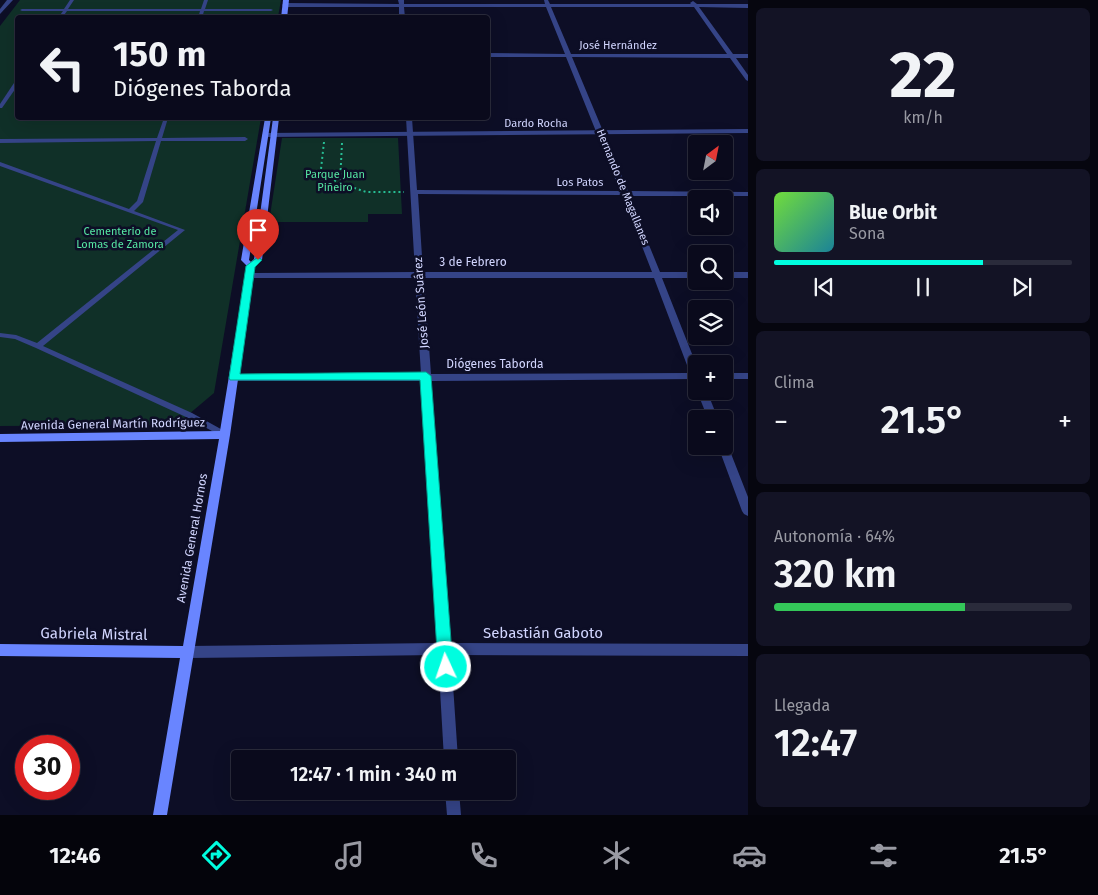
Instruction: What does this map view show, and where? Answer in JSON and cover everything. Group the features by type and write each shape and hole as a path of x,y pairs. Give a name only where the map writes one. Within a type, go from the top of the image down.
{"main road":[{"path":"285,15 289,3"},
{"name":"Avenida General Hornos","path":"250,270 245,260 268,120"},
{"name":"Avenida General Hornos","path":"160,815 225,435 250,270 258,260 276,120"},
{"name":"Avenida General Martín Rodríguez","path":"0,438 225,435"},
{"name":"Gabriela Mistral","path":"0,650 188,652"}],"street":[{"path":"0,12 10,0"},
{"path":"691,0 748,79"},
{"path":"289,3 547,3 748,6"},
{"name":"Hernando de Magallanes","path":"547,3 570,55 688,355"},
{"name":"José Hernández","path":"490,55 748,56"},
{"name":"José León Suárez","path":"409,120 412,192 420,274 451,750"},
{"name":"Dardo Rocha","path":"265,135 748,131"},
{"name":"Los Patos","path":"412,192 748,194"},
{"name":"3 de Febrero","path":"250,270 420,274 688,275"},
{"path":"733,275 748,275"},
{"name":"Diógenes Taborda","path":"234,378 688,376"},
{"path":"733,376 748,376"},
{"path":"727,455 748,510"},
{"name":"Sebastián Gaboto","path":"188,652 445,648 748,650"},
{"path":"453,800 454,815"}],"lane":[{"path":"62,15 72,0"},
{"path":"201,15 206,0"},
{"path":"22,10 271,10"},
{"path":"0,107 15,84"},
{"path":"131,210 140,202 165,120"},
{"path":"0,141 245,139"},
{"path":"0,164 182,230 38,346"},
{"path":"0,335 16,337 38,346 189,414 225,435"}],"path":[{"path":"325,134 321,169 326,176 366,192 412,192"},
{"path":"340,183 342,134"}],"green space":[{"name":"Cementerio de Lomas de Zamora","path":"20,0 281,0 278,15 15,15 15,120 261,120 214,393 176,425 0,426 0,26"},
{"name":"Parque Juan Piñeiro","path":"282,138 398,138 402,214 368,214 368,222 269,222"}],"route":[{"path":"258,260 251,266 234,378 426,376 446,667"}]}
